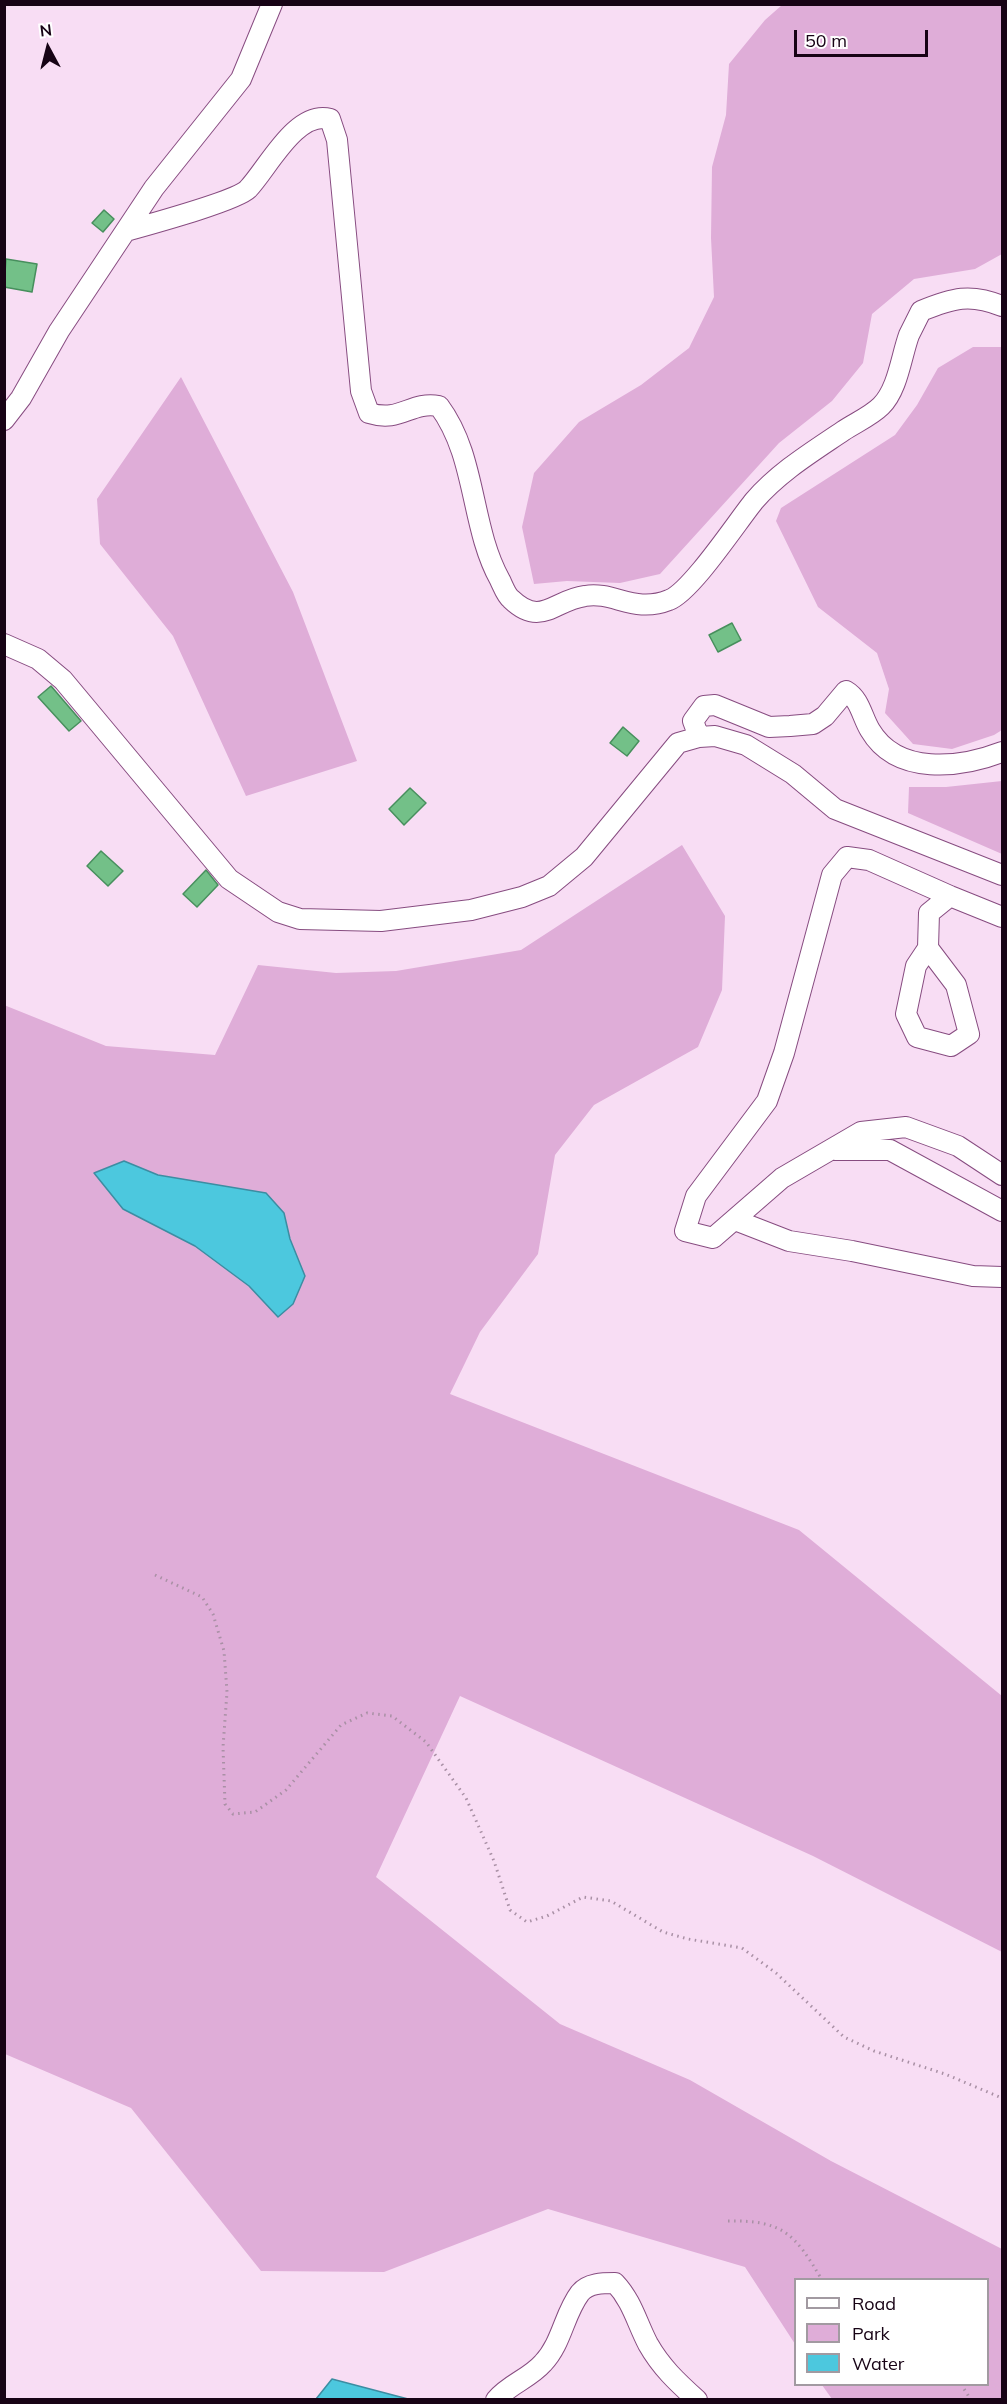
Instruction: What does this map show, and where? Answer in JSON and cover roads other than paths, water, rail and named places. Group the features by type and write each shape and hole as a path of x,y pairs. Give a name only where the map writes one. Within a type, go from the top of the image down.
{"street":[{"path":"4,420 21,398 59,331 154,188 241,79 272,4"},
{"path":"126,231 245,192 282,144 306,122 320,116 330,119 338,140 361,391 369,412 386,418 426,404 439,406 452,424 471,481 489,561 510,598 529,613 541,613 586,596 604,597 631,605 672,600 687,585 756,499 784,472 882,406 894,383 909,335 921,311 948,300 974,297 1002,306"},
{"path":"4,644 38,659 63,681 229,879 278,912 300,920 381,921 471,910 522,897 549,886 584,857 678,743 699,737 715,736 746,745 793,774 835,808 1002,874"},
{"path":"699,737 693,721 704,706 716,705 769,727 813,724 825,716 846,691 853,695 871,732 888,751 906,760 936,766 982,760 1002,753"},
{"path":"1002,917 869,860 847,857 832,875 784,1053 767,1101 696,1197 685,1231 713,1238 782,1178 861,1132 906,1127 958,1146 1002,1174"},
{"path":"928,948 956,985 969,1034 951,1046 917,1037 906,1014 916,966 928,948 929,913 950,896"},
{"path":"829,1151 890,1149 1002,1211"},
{"path":"735,1220 789,1241 852,1251 974,1276 1002,1277"},
{"path":"496,2400 506,2387 525,2379 544,2363 562,2335 581,2292 597,2283 615,2283 624,2293 647,2343 664,2370 697,2400"}],"water":[{"path":"124,1161 158,1175 266,1193 284,1213 290,1239 305,1276 293,1304 278,1317 249,1286 195,1246 123,1209 94,1173"},
{"path":"332,2379 408,2399 316,2399"}]}
